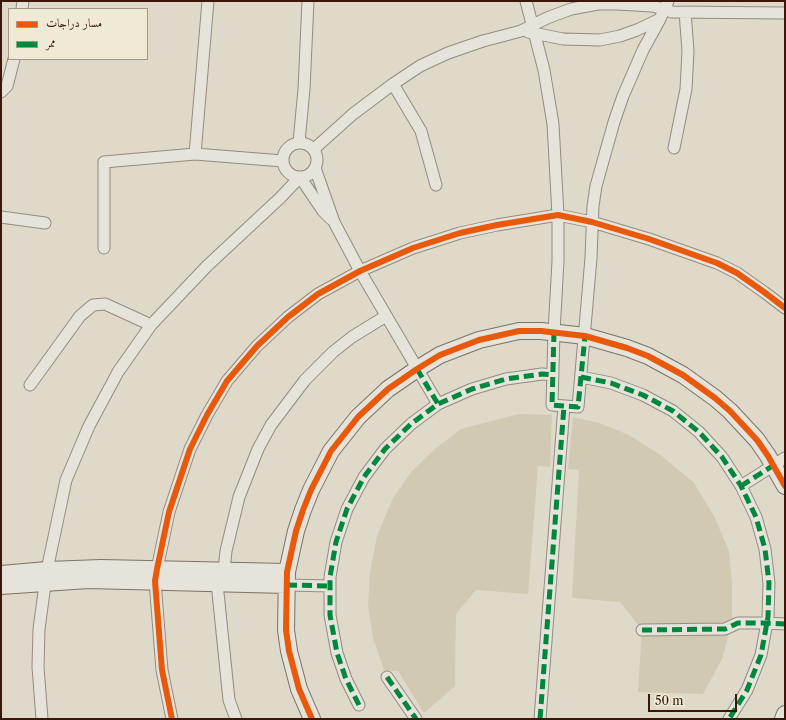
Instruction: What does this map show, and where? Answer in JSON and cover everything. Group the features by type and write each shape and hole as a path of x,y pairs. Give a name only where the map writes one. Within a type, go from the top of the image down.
{"street":[{"path":"195,154 208,1"},
{"path":"299,142 304,89 308,1"},
{"path":"526,1 544,70 553,124 558,215 558,261 552,405 578,407 585,336 591,258 592,222 596,186 614,122 633,70 666,10"},
{"path":"534,30 557,13 583,6 598,4 631,4 685,12 785,13"},
{"path":"314,150 344,122 393,84 420,66 448,53 482,41 534,30 563,39 600,40 631,32 666,10"},
{"path":"674,148 686,89 688,51 685,12"},
{"path":"1,92 7,86 14,60"},
{"path":"393,84 421,131 436,185"},
{"path":"42,719 38,666 39,629 46,576 66,480 89,426 118,372 151,325 207,266 280,198 299,178 311,173 315,168 317,156 310,145 299,142 289,146 283,156 284,168 288,173 299,178 323,211 334,222"},
{"path":"104,248 104,162 195,154 283,161"},
{"path":"315,168 334,222 360,271 438,404"},
{"path":"172,719 162,670 156,575 169,512 190,449 207,415 227,381 257,346 288,317 318,294 360,271 413,248 460,233 558,215 592,222 649,239 717,263 742,277 785,308"},
{"path":"1,217 45,223"},
{"path":"30,385 80,316 93,305 105,304 151,325"},
{"path":"236,719 230,700 220,577 239,497 258,449 271,425 305,380 333,352 352,337 386,316"},
{"path":"312,719 299,689 288,650 286,610 287,578 296,531 303,510 311,490 331,452 344,434 372,402 388,388 417,368 440,356 479,340 519,331 554,332 585,336 606,341 648,356 694,382 716,398 779,461 785,486"},
{"path":"359,705 346,679 337,653 330,615 330,577 336,542 347,509 364,477 390,444 411,424 438,404 472,389 506,379 542,374 553,375"},
{"path":"581,377 611,383 643,394 672,411 699,432 722,458 741,486 756,517 765,550 769,583 767,623 761,655 747,690 730,719"},
{"path":"540,719 564,406"},
{"path":"741,486 779,461"},
{"path":"1,574 46,576 156,575 287,578 330,586"},
{"path":"1,586 46,576"},
{"path":"642,630 725,629 738,623 785,624"},
{"path":"387,677 416,719"},
{"path":"783,719 785,714"}],"shaded area":[{"path":"519,414 552,415 550,467 538,466 528,594 476,590 456,614 455,686 424,713 398,671 384,670 373,638 368,605 370,572 377,536 393,498 412,471 435,449 461,429"},
{"path":"573,417 599,423 629,435 662,456 694,483 714,516 729,551 732,583 732,622 722,659 703,694 638,692 642,630 620,602 572,598 579,470 568,469"}],"marked path":[{"path":"554,332 552,405 578,407 585,336"},
{"path":"417,369 438,404"},
{"path":"359,705 346,679 337,653 330,615 330,577 336,542 347,509 364,477 385,449 411,424 438,404 472,389 506,379 542,374 553,375"},
{"path":"581,377 611,383 643,395 673,411 699,432 722,457 741,486 756,517 765,549 769,583 768,617 761,655 747,690 729,719"},
{"path":"540,719 564,406"},
{"path":"741,486 774,465"},
{"path":"287,585 330,586"},
{"path":"642,630 725,629 738,623 785,624"},
{"path":"387,677 416,719"}],"cycle path":[{"path":"172,719 162,670 155,581 169,512 190,449 207,415 227,381 257,346 288,317 318,294 360,271 413,248 460,233 558,215 592,222 649,239 717,263 737,273 785,308"},
{"path":"312,719 299,689 289,651 286,630 287,572 296,531 303,510 311,490 331,451 358,417 388,389 440,355 479,340 519,331 541,331 585,336 627,348 648,356 683,375 730,411 757,440 785,486"}]}
